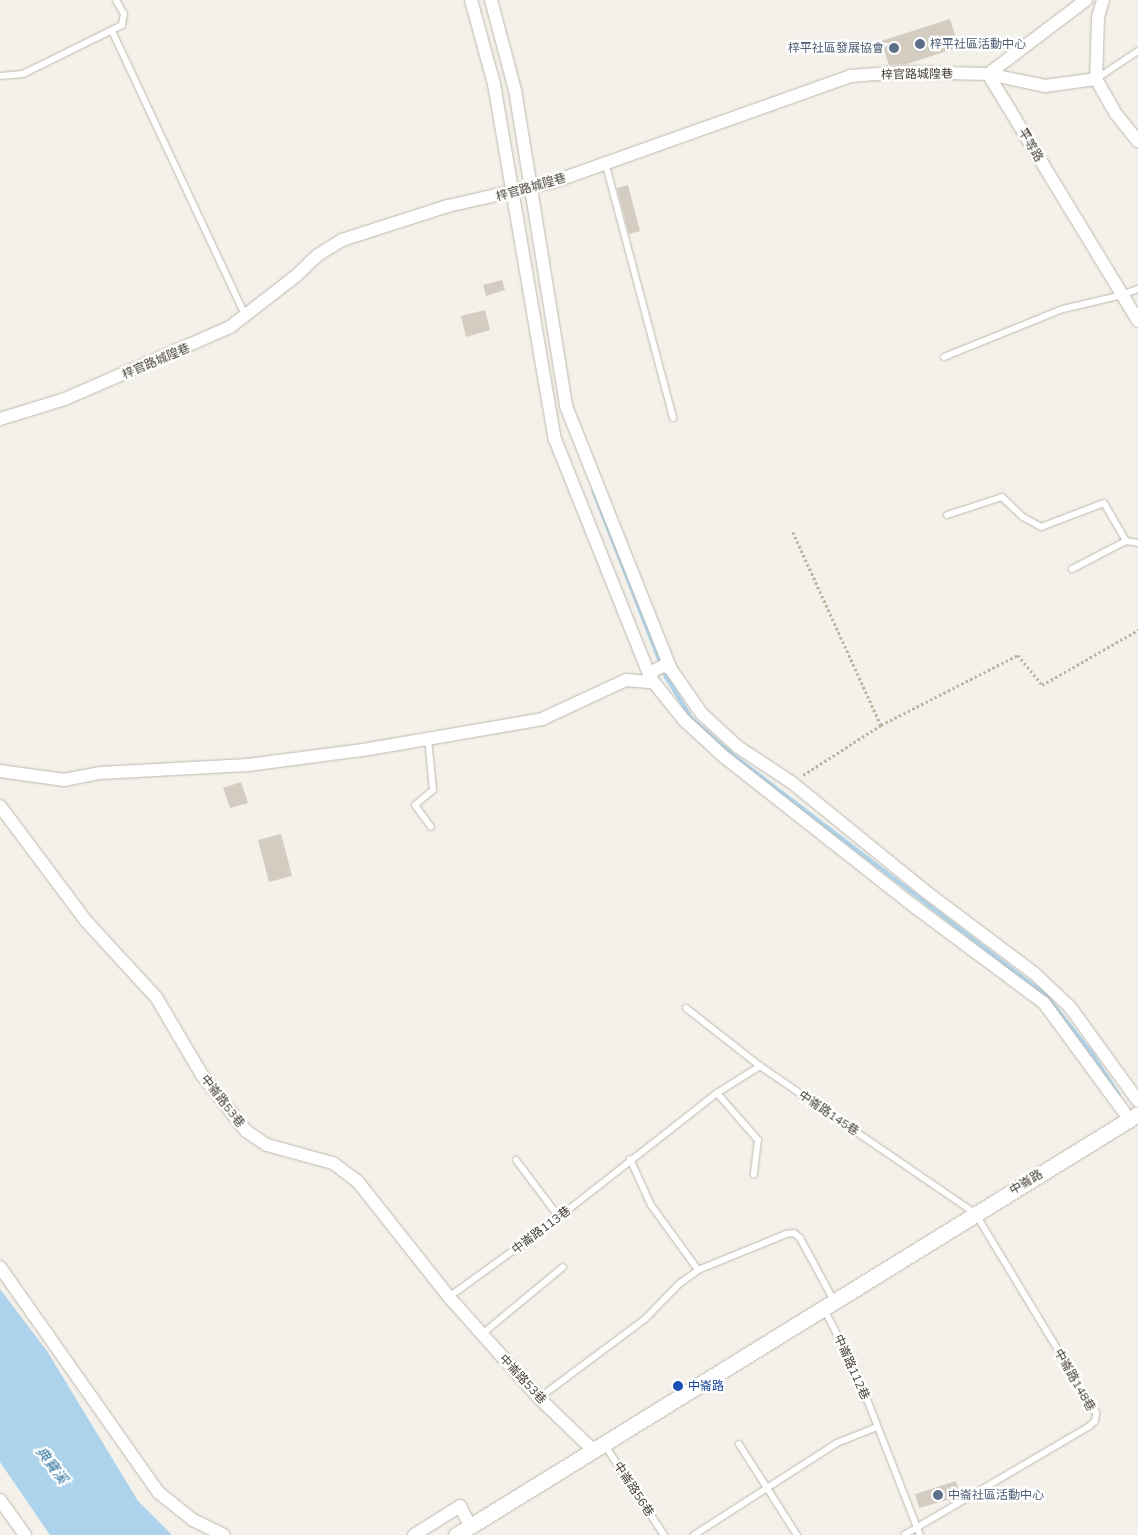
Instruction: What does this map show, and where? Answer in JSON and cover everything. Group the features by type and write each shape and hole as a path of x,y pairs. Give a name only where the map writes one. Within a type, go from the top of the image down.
{"street":[{"path":"470,0 494,84 512,194 557,438 659,671 684,720 722,756 920,899 1034,972 1070,1007 1138,1101"},
{"path":"491,0 515,90 566,406 659,671 738,748 791,782 920,899 1044,1003 1134,1117"},
{"path":"988,74 1086,0"},
{"path":"1103,0 1098,17 1096,79 1116,114 1138,142"},
{"name":"梓官路城隍巷","path":"0,419 65,399 195,345 230,327 297,275 318,254 342,240 448,206 512,194 531,188 850,76 903,72 988,74 1044,86 1096,79"},
{"name":"平等路","path":"988,74 1138,321"},
{"path":"557,438 574,432"},
{"path":"0,771 64,780 100,773 248,765 542,719 626,680 649,682 659,671"},
{"name":"中崙路53巷","path":"0,806 86,921 156,997 202,1075 246,1131 267,1145 333,1163 358,1182 449,1297 539,1398 598,1447"},
{"name":"中崙路","path":"456,1535 471,1530 598,1447 975,1212 1134,1117"},
{"path":"0,1267 158,1492 193,1520 224,1535"},
{"path":"0,1500 25,1535"},
{"path":"414,1535 460,1506 471,1530"}],"lane":[{"path":"0,76 23,74 122,25 124,14 116,0"},
{"path":"112,31 245,315"},
{"path":"1096,79 1138,51"},
{"path":"606,162 674,418"},
{"path":"944,357 1063,309 1122,296 1138,289"},
{"path":"947,515 1002,497 1023,517 1041,527 1104,503 1126,540"},
{"path":"1072,569 1126,540 1138,543"},
{"path":"427,737 433,790 414,805 431,827"},
{"name":"中崙路145巷","path":"686,1008 760,1066 975,1212"},
{"name":"中崙路113巷","path":"449,1297 559,1217 716,1094 760,1066"},
{"path":"716,1094 758,1140 754,1175"},
{"path":"516,1160 559,1217"},
{"path":"630,1160 651,1205 698,1270"},
{"name":"中崙路148巷","path":"916,1528 1088,1427 1095,1421 1096,1413 975,1212"},
{"path":"539,1398 645,1319 679,1284 698,1270 794,1233 804,1244 829,1304"},
{"path":"482,1334 563,1267"},
{"name":"中崙路112巷","path":"829,1304 920,1535"},
{"path":"694,1535 837,1443 877,1427"},
{"path":"739,1444 797,1535"},
{"name":"中崙路56巷","path":"598,1447 664,1535"},
{"path":"904,1535 916,1528"}],"path":[{"path":"793,532 881,725"},
{"path":"791,782 881,725 1018,655 1042,685 1138,630"}],"water":[{"name":"典寶溪","path":"0,1289 47,1351 138,1501 172,1535 50,1535 0,1462"}],"building":[{"name":"梓平社區活動中心","path":"950,19 959,47 907,64 889,65 881,41"},
{"path":"628,185 640,231 629,234 617,188"},
{"path":"502,280 505,290 486,296 483,285"},
{"path":"485,310 490,330 466,337 461,316"},
{"path":"241,782 248,803 230,808 223,788"},
{"path":"281,834 292,876 269,882 258,840"},
{"name":"中崙社區活動中心","path":"956,1481 961,1496 919,1508 915,1494"}],"waterway":[{"path":"593,490 666,677 692,719 733,755 1046,995 1093,1055 1119,1095"}],"place":[{"name":"梓平社區活動中心","path":"920,44"},
{"name":"梓平社區發展協會","path":"894,48"},
{"name":"中崙路","path":"678,1386"},
{"name":"中崙社區活動中心","path":"938,1495"}]}
